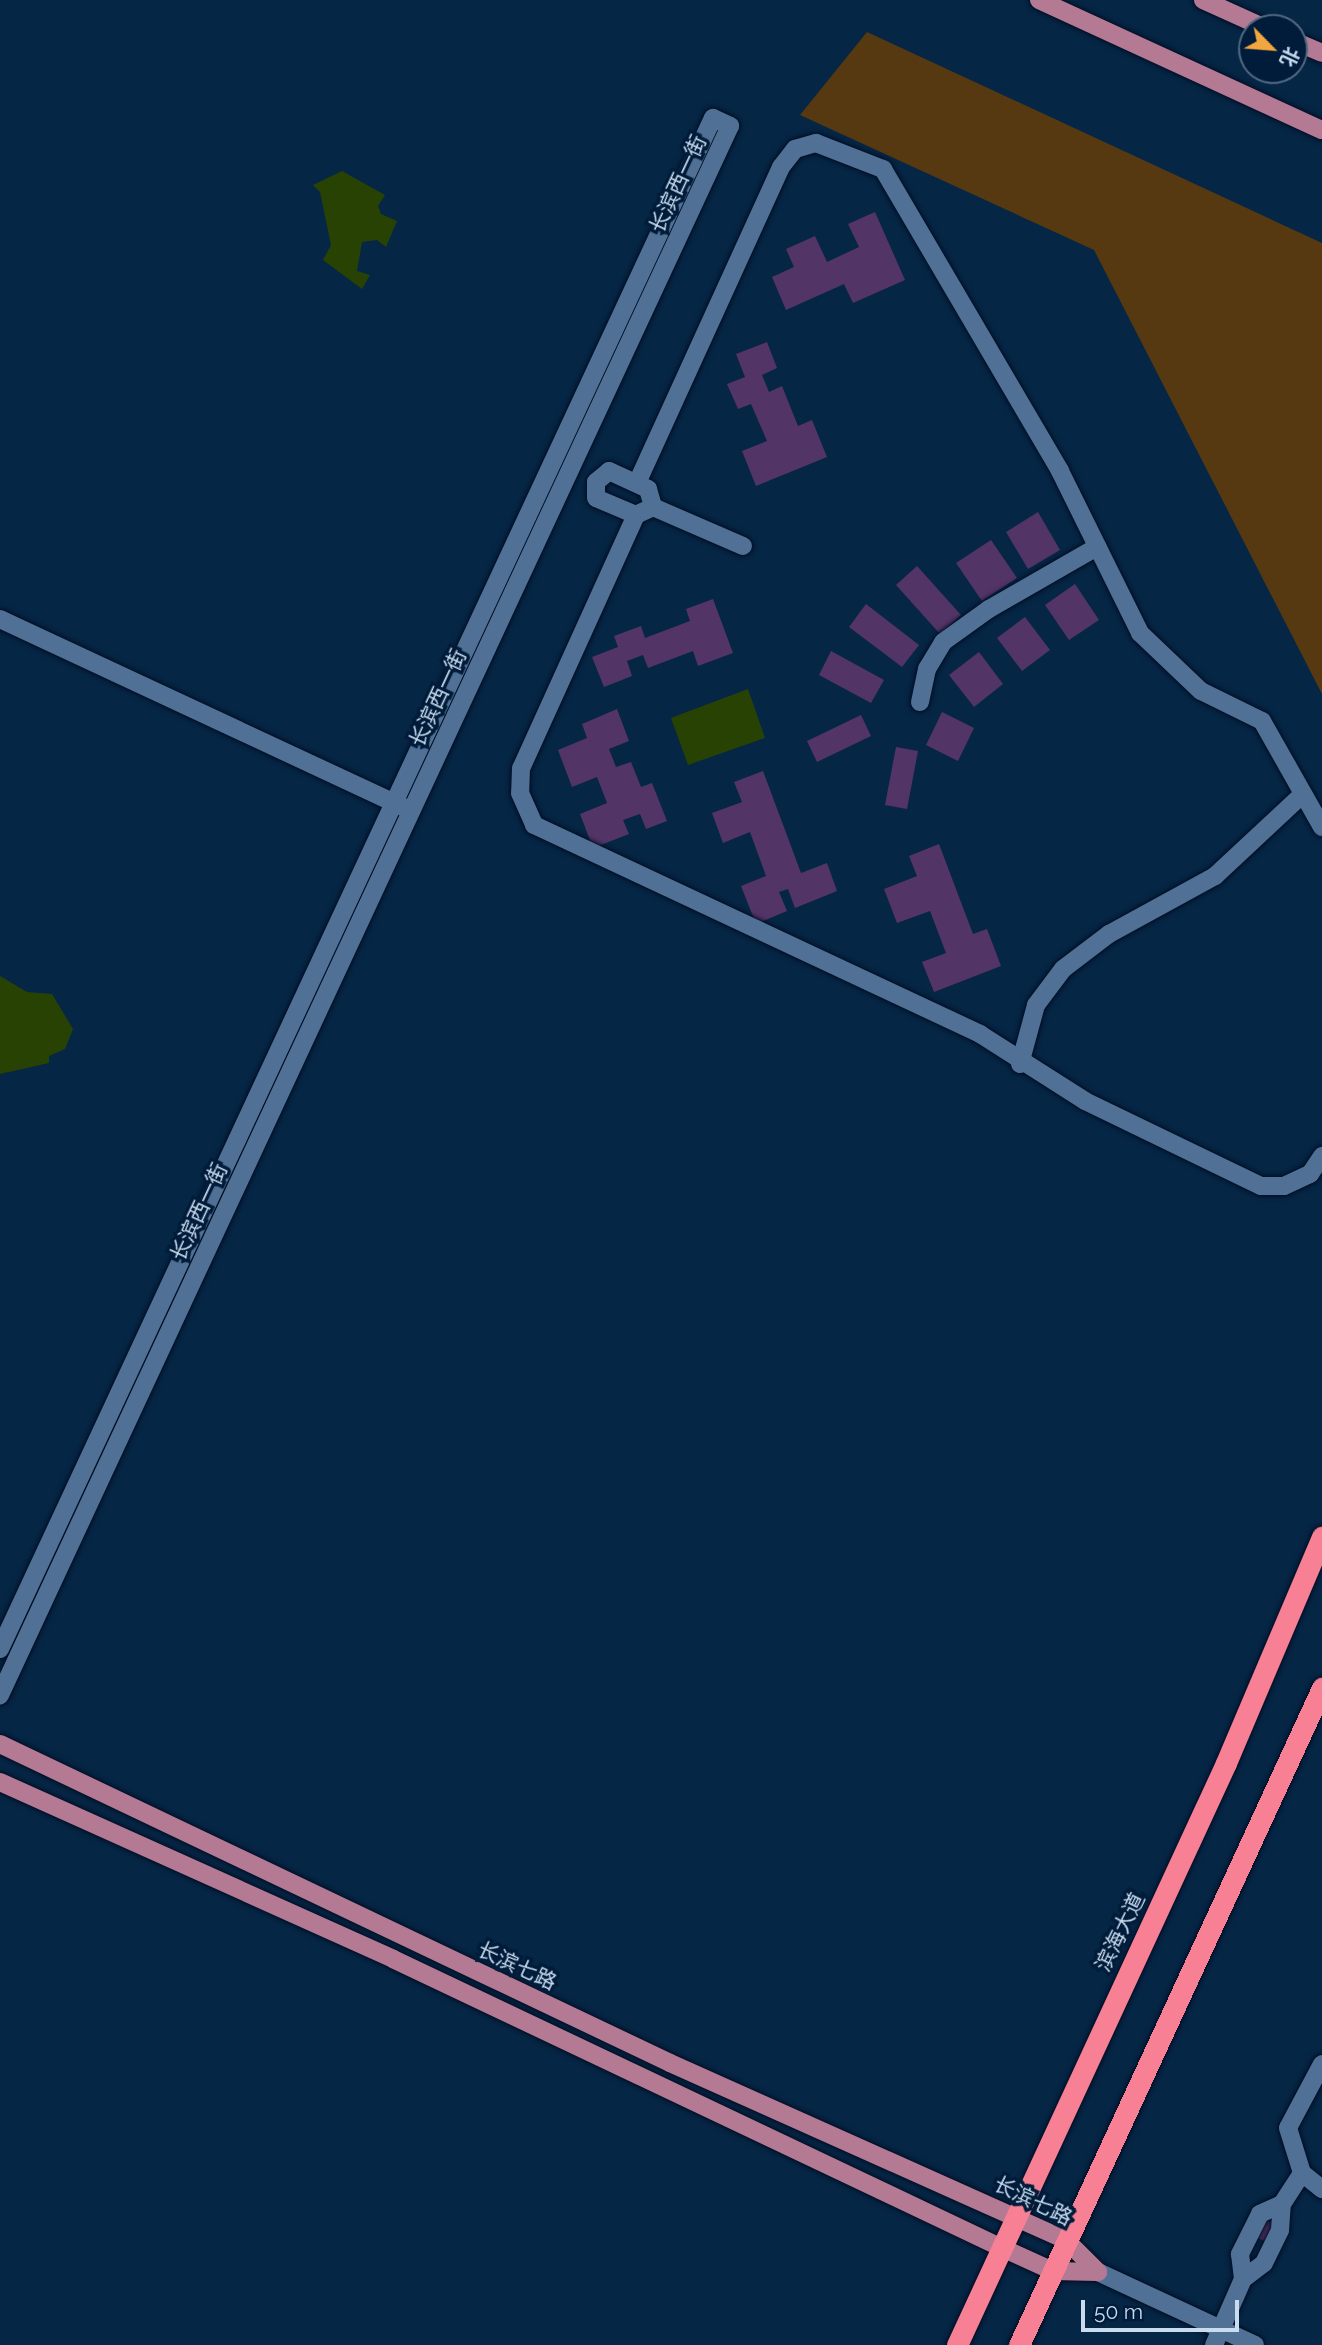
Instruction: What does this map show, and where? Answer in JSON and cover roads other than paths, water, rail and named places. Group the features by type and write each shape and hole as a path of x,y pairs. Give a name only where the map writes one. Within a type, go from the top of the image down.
{"highway":[{"name":"滨海大道","path":"957,2345 1014,2216 1226,1763 1322,1538"},
{"path":"1019,2345 1322,1688"}],"main road":[{"path":"1039,0 1322,130"},
{"path":"1203,0 1238,16"},
{"name":"长滨七路","path":"0,1744 670,2063 1067,2241 1098,2272"},
{"path":"0,1782 418,1970 1053,2271 1098,2272"}],"street":[{"name":"长滨西一街","path":"0,1649 402,806 569,470 730,126 713,118 402,806 0,1695"},
{"path":"637,483 781,167 795,149 816,144 883,169 974,320 1097,547 1140,633 1201,691 1262,721 1322,827"},
{"path":"569,470 596,482"},
{"path":"636,515 596,498 596,482 609,471 637,483 648,489 653,507"},
{"path":"743,546 653,507 636,515 521,768 520,793 534,825 980,1034 1020,1064 1261,1186 1284,1186 1310,1174 1322,1156"},
{"path":"920,702 927,669 943,642 989,609 1097,547"},
{"path":"0,619 402,806"},
{"path":"1020,1064 1036,1005 1063,969 1109,934 1215,876 1303,794"},
{"path":"1322,2064 1288,2127 1302,2173 1322,2189"},
{"path":"1218,2337 1243,2279 1264,2263 1280,2230 1282,2204 1302,2173"},
{"path":"1243,2279 1240,2255 1260,2214 1282,2204"},
{"path":"1098,2272 1218,2337 1255,2345"}]}
